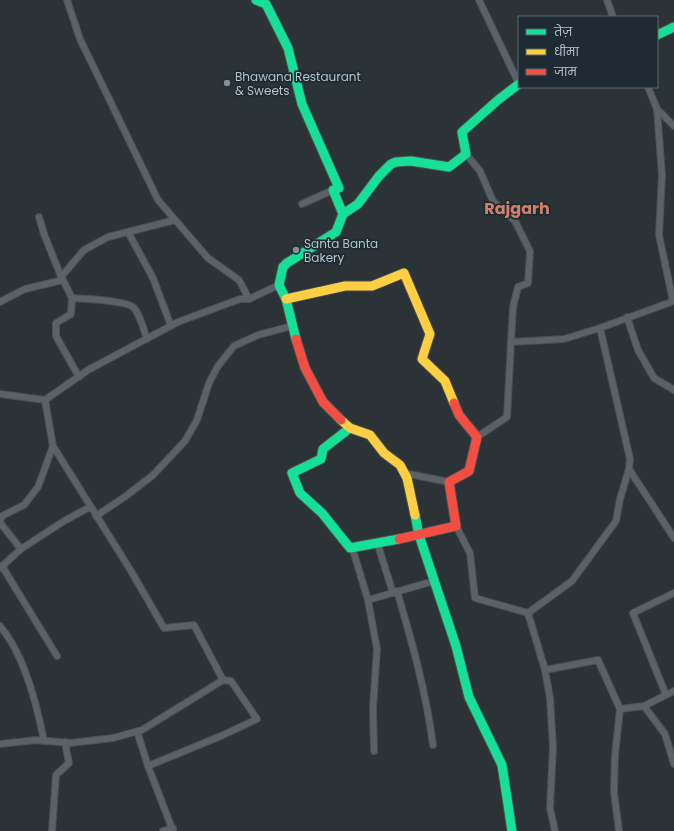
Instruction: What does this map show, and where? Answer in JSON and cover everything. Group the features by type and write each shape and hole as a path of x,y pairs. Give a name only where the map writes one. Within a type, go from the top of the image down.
{"street":[{"path":"67,0 80,39 158,200 208,258 239,280 249,299"},
{"path":"256,0 267,2 288,48 302,104 339,188 302,204"},
{"path":"479,0 518,82"},
{"path":"607,0 613,16"},
{"path":"658,34 674,26"},
{"path":"404,473 448,482 469,471 477,436 507,417 513,308 518,287 528,283 530,251 515,221 493,201 480,171 466,154 462,132 498,100 518,85"},
{"path":"511,342 564,339 600,328 674,301 659,235 662,175 657,109 648,88"},
{"path":"657,109 674,126"},
{"path":"343,214 352,210 364,197 374,181 392,163 411,161 449,167 466,154"},
{"path":"333,190 343,214 336,232 287,263 283,267 279,285 286,299 292,326 306,368 323,402 350,428 370,435 384,453 400,465 407,478 419,535 456,646 469,697 502,765 512,831"},
{"path":"39,218 62,278 72,298 71,314 56,323 56,336 79,377"},
{"path":"0,302 25,289 62,278 84,250 108,237 175,220"},
{"path":"128,232 153,278 171,326"},
{"path":"286,299 345,286 372,286 404,273 430,334 422,359 444,381 459,415 477,436"},
{"path":"0,394 46,400 88,370 171,326 240,299 249,299 279,285"},
{"path":"72,298 123,302 133,306 147,339"},
{"path":"627,317 638,350 654,378 674,390"},
{"path":"96,516 126,496 153,475 185,440 197,420 212,377 218,366 234,346 258,335 292,326"},
{"path":"528,613 572,582 616,521 620,499 629,469 630,459 600,328"},
{"path":"46,400 52,446 131,571 164,628 194,625 224,680"},
{"path":"350,428 323,448 322,459 292,473 300,493 322,513 350,548 419,535 456,526"},
{"path":"21,549 0,523 2,516 24,505 38,487 52,446"},
{"path":"629,469 674,538"},
{"path":"448,482 456,526 470,553 475,598 528,613"},
{"path":"57,656 1,567 21,549 64,521 90,507"},
{"path":"377,542 420,670 433,745"},
{"path":"352,547 368,600 378,649 374,708 374,751"},
{"path":"368,600 434,581"},
{"path":"666,695 633,613 674,593"},
{"path":"528,613 545,670 550,698 553,747 550,808 555,831"},
{"path":"0,626 8,635 22,664 38,711 44,741"},
{"path":"545,670 598,660 620,709 615,755 614,785 619,831"},
{"path":"0,744 36,740 65,742 113,738 142,730 224,680 231,681 257,719 221,736 148,766"},
{"path":"620,709 644,706 674,691"},
{"path":"644,706 665,734 674,764"},
{"path":"137,731 148,766 173,830 163,831"},
{"path":"52,831 56,775 69,763 65,742"}],"traffic: fast":[{"path":"256,0 266,4 288,48 302,104 339,188 333,190 343,214"},
{"path":"658,35 674,27"},
{"path":"296,339 286,299 279,285 283,267 336,232 343,214 358,204 379,176 391,164 396,162 411,161 449,167 466,154 462,132 498,100 518,85"},
{"path":"350,428 323,449 321,459 292,473 300,493 322,513 350,548 399,539"},
{"path":"415,515 419,535 456,646 469,697 502,765 512,831"}],"traffic: slow":[{"path":"286,299 345,286 372,286 404,273 430,334 422,359 445,381 454,403"},
{"path":"341,420 350,428 370,435 384,453 400,465 407,478 415,515"}],"traffic: jam":[{"path":"296,339 305,368 323,402 341,420"},
{"path":"399,539 456,526 449,482 469,471 477,437 459,415 454,403"}],"place":[{"name":"Bhawana Restaurant & Sweets","path":"227,83"},
{"name":"Santa Banta Bakery","path":"296,250"}],"district":[{"name":"Rajgarh","path":"517,208"}]}
